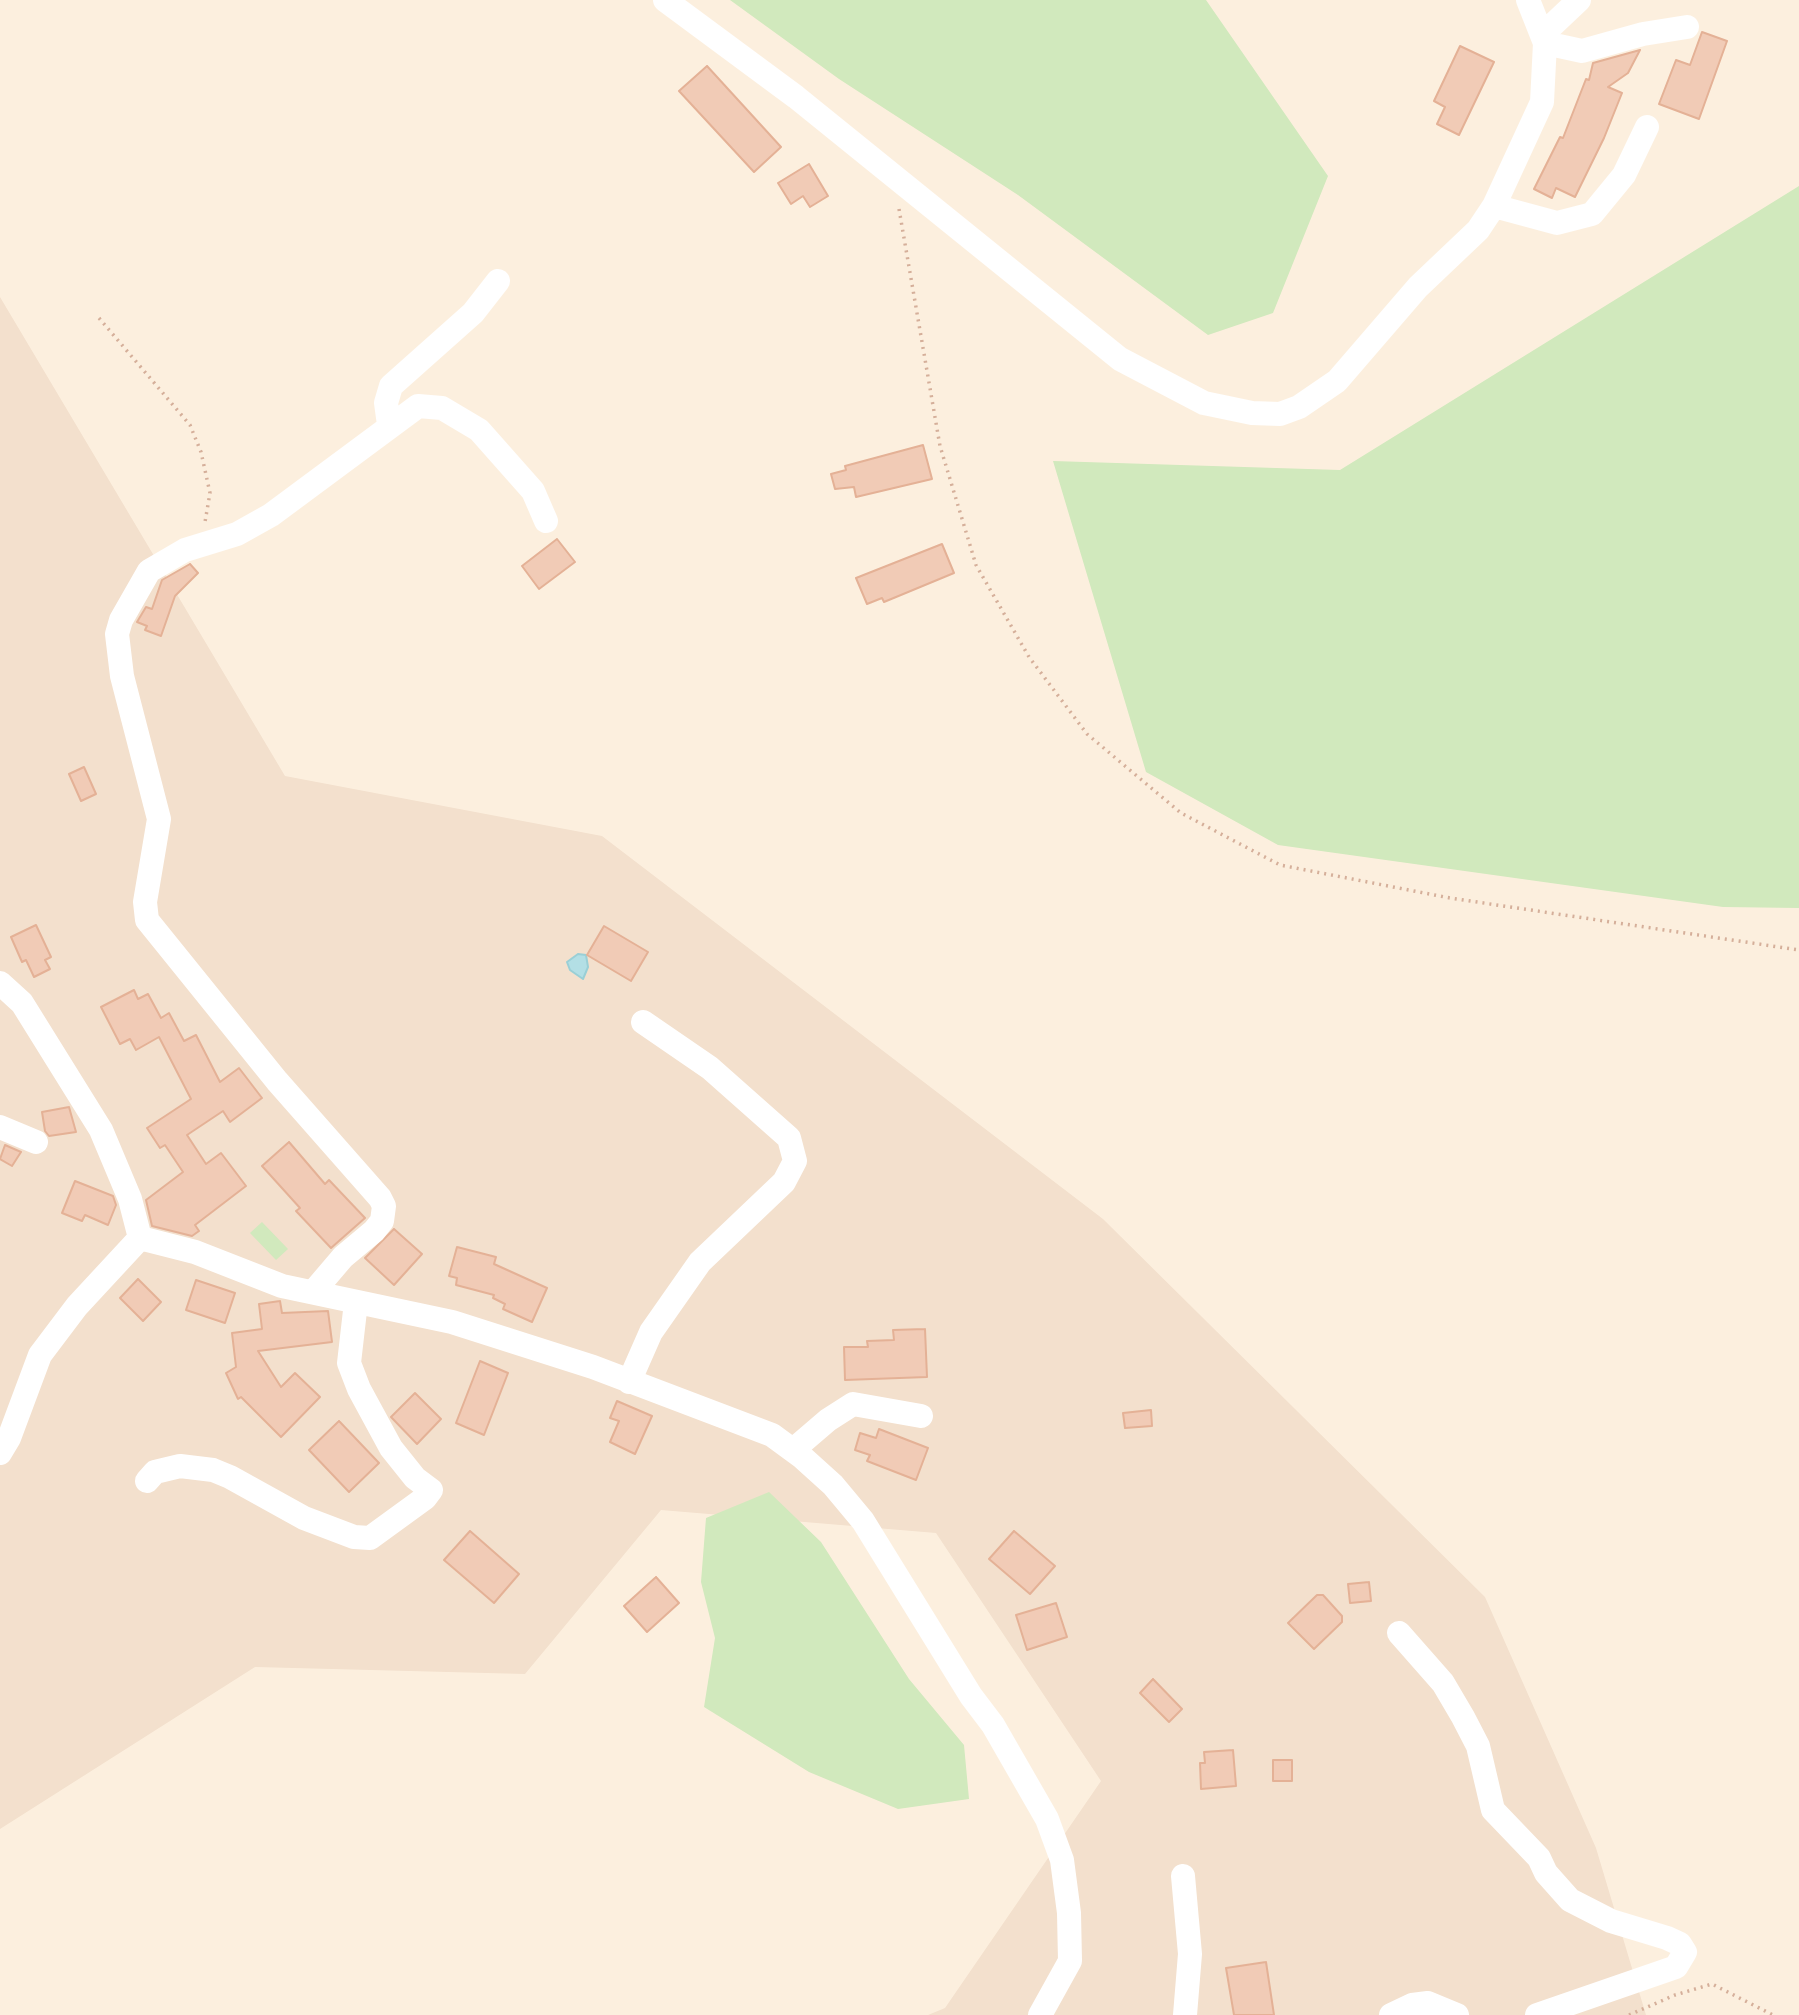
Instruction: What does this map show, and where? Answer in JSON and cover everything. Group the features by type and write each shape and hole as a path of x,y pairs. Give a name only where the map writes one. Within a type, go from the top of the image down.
{"street":[{"path":"665,0 796,97 1120,359 1204,403 1252,413 1280,414 1299,407 1337,381 1418,287 1478,230 1494,206 1542,102 1544,38 1528,0"},
{"path":"1544,38 1579,0"},
{"path":"1544,38 1589,50 1634,36 1687,27"},
{"path":"1494,206 1557,223 1592,214 1624,175 1647,127"},
{"path":"389,425 386,403 391,386 473,313 498,281"},
{"path":"314,1291 343,1257 382,1221 383,1206 380,1198 277,1081 147,920 145,911 159,819 122,676 117,634 127,608 149,571 191,548 237,534 271,515 412,408 429,404 459,416 495,445 533,491 546,522"},
{"path":"0,983 22,1003 102,1130 130,1199 140,1238"},
{"path":"629,1381 652,1332 700,1262 784,1182 795,1161 789,1138 710,1068 643,1022"},
{"path":"0,1128 36,1142"},
{"path":"140,1238 195,1252 282,1286 452,1322 593,1367 772,1435 793,1450 833,1485 863,1521 971,1696 999,1735 1047,1819 1062,1860 1069,1913 1070,1961 1041,2015"},
{"path":"0,1453 9,1438 40,1355 77,1306 140,1238"},
{"path":"147,1481 155,1472 180,1466 212,1470 336,1533 362,1538 370,1538 384,1531 425,1498 431,1490 415,1478 390,1448 359,1389 349,1363 356,1302"},
{"path":"793,1450 828,1420 853,1404 920,1416"},
{"path":"1399,1633 1443,1683 1463,1717 1478,1746 1493,1810 1539,1858 1546,1873 1570,1900 1611,1921 1680,1944 1685,1952 1676,1967 1537,2015"},
{"path":"1183,1875 1190,1954 1185,2015"},
{"path":"1391,2015 1412,2005 1428,2003 1457,2015"}],"path":[{"path":"902,183 899,216 940,446 976,565 1029,657 1087,734 1181,813 1280,865 1450,898 1799,950"},
{"path":"99,318 190,425 201,452 210,493 206,520 191,548"},
{"path":"1629,2015 1675,1995 1712,1984 1773,2015"}],"shaded area":[{"path":"0,297 285,776 602,836 1103,1219 1485,1597 1596,1848 1646,2015 928,2015 945,2008 1101,1781 936,1533 661,1510 525,1674 255,1667 0,1829"}],"green space":[{"path":"730,0 1206,0 1328,176 1273,313 1208,335 1018,195 839,79"},
{"path":"1799,186 1799,908 1723,907 1278,845 1146,772 1053,461 1340,470"},
{"path":"262,1222 288,1249 276,1260 250,1233"},
{"path":"769,1492 821,1542 909,1679 964,1745 969,1799 898,1809 809,1772 704,1707 715,1638 701,1582 706,1518"}],"water":[{"path":"578,954 586,955 588,967 583,979 570,970 567,962"}],"building":[{"path":"1702,32 1727,41 1699,119 1659,104 1676,60 1690,65"},
{"path":"1460,46 1494,62 1459,135 1437,124 1445,107 1434,101"},
{"path":"1640,50 1628,73 1608,87 1622,93 1604,138 1575,197 1556,188 1552,198 1534,189 1560,137 1563,138 1586,79 1589,80 1593,63"},
{"path":"707,66 781,147 754,172 679,91"},
{"path":"809,164 828,196 810,207 803,196 791,204 778,183"},
{"path":"923,445 932,479 856,497 854,487 835,489 831,474 846,470 845,466"},
{"path":"557,539 575,562 539,589 522,566"},
{"path":"942,544 954,573 884,602 882,598 867,604 856,578"},
{"path":"190,564 198,573 175,596 161,636 145,630 147,626 137,622 146,607 152,609 162,580"},
{"path":"84,767 96,794 81,801 69,774"},
{"path":"36,925 51,957 45,960 50,969 34,977 26,960 22,962 11,937"},
{"path":"604,926 648,952 631,981 587,955"},
{"path":"134,990 138,999 148,994 161,1018 169,1013 184,1041 196,1035 220,1082 239,1068 262,1098 230,1122 223,1111 187,1135 206,1164 221,1153 246,1186 195,1225 199,1231 192,1236 152,1226 146,1200 183,1172 165,1145 160,1148 147,1128 191,1099 159,1037 136,1050 130,1039 120,1044 101,1007"},
{"path":"69,1107 76,1132 49,1136 45,1131 42,1112"},
{"path":"289,1142 325,1184 329,1180 365,1218 331,1248 296,1211 300,1208 262,1166"},
{"path":"5,1145 21,1152 12,1166 0,1159"},
{"path":"75,1181 113,1196 116,1205 108,1225 85,1215 82,1221 62,1213"},
{"path":"394,1229 422,1254 394,1285 365,1258"},
{"path":"457,1247 496,1257 494,1264 547,1288 532,1322 503,1309 505,1304 493,1298 494,1295 456,1285 457,1278 449,1276"},
{"path":"138,1279 161,1302 143,1321 120,1298"},
{"path":"196,1280 235,1293 225,1323 186,1310"},
{"path":"280,1301 282,1313 328,1311 332,1342 258,1351 281,1387 295,1373 320,1397 281,1437 241,1397 238,1399 226,1373 236,1367 232,1333 262,1329 259,1304"},
{"path":"925,1329 927,1377 845,1380 844,1347 868,1347 867,1341 894,1340 893,1330"},
{"path":"480,1361 508,1373 484,1435 456,1423"},
{"path":"415,1393 441,1419 417,1444 391,1417"},
{"path":"617,1401 652,1416 635,1454 610,1442 619,1421 610,1418"},
{"path":"1151,1410 1152,1426 1125,1428 1123,1413"},
{"path":"339,1421 379,1463 349,1492 309,1450"},
{"path":"879,1429 928,1448 916,1480 867,1461 870,1455 855,1450 860,1433 876,1438"},
{"path":"470,1531 519,1574 494,1603 444,1560"},
{"path":"1014,1531 1055,1566 1030,1594 989,1559"},
{"path":"656,1577 679,1603 647,1632 624,1606"},
{"path":"1369,1582 1371,1601 1350,1603 1348,1584"},
{"path":"1317,1595 1323,1595 1342,1616 1342,1622 1314,1649 1288,1623"},
{"path":"1056,1603 1067,1637 1027,1650 1016,1615"},
{"path":"1153,1679 1182,1709 1169,1722 1140,1693"},
{"path":"1233,1750 1236,1786 1201,1789 1200,1763 1205,1763 1204,1752"},
{"path":"1273,1760 1292,1760 1292,1781 1273,1781"},
{"path":"1266,1962 1274,2015 1234,2015 1226,1968"}]}
